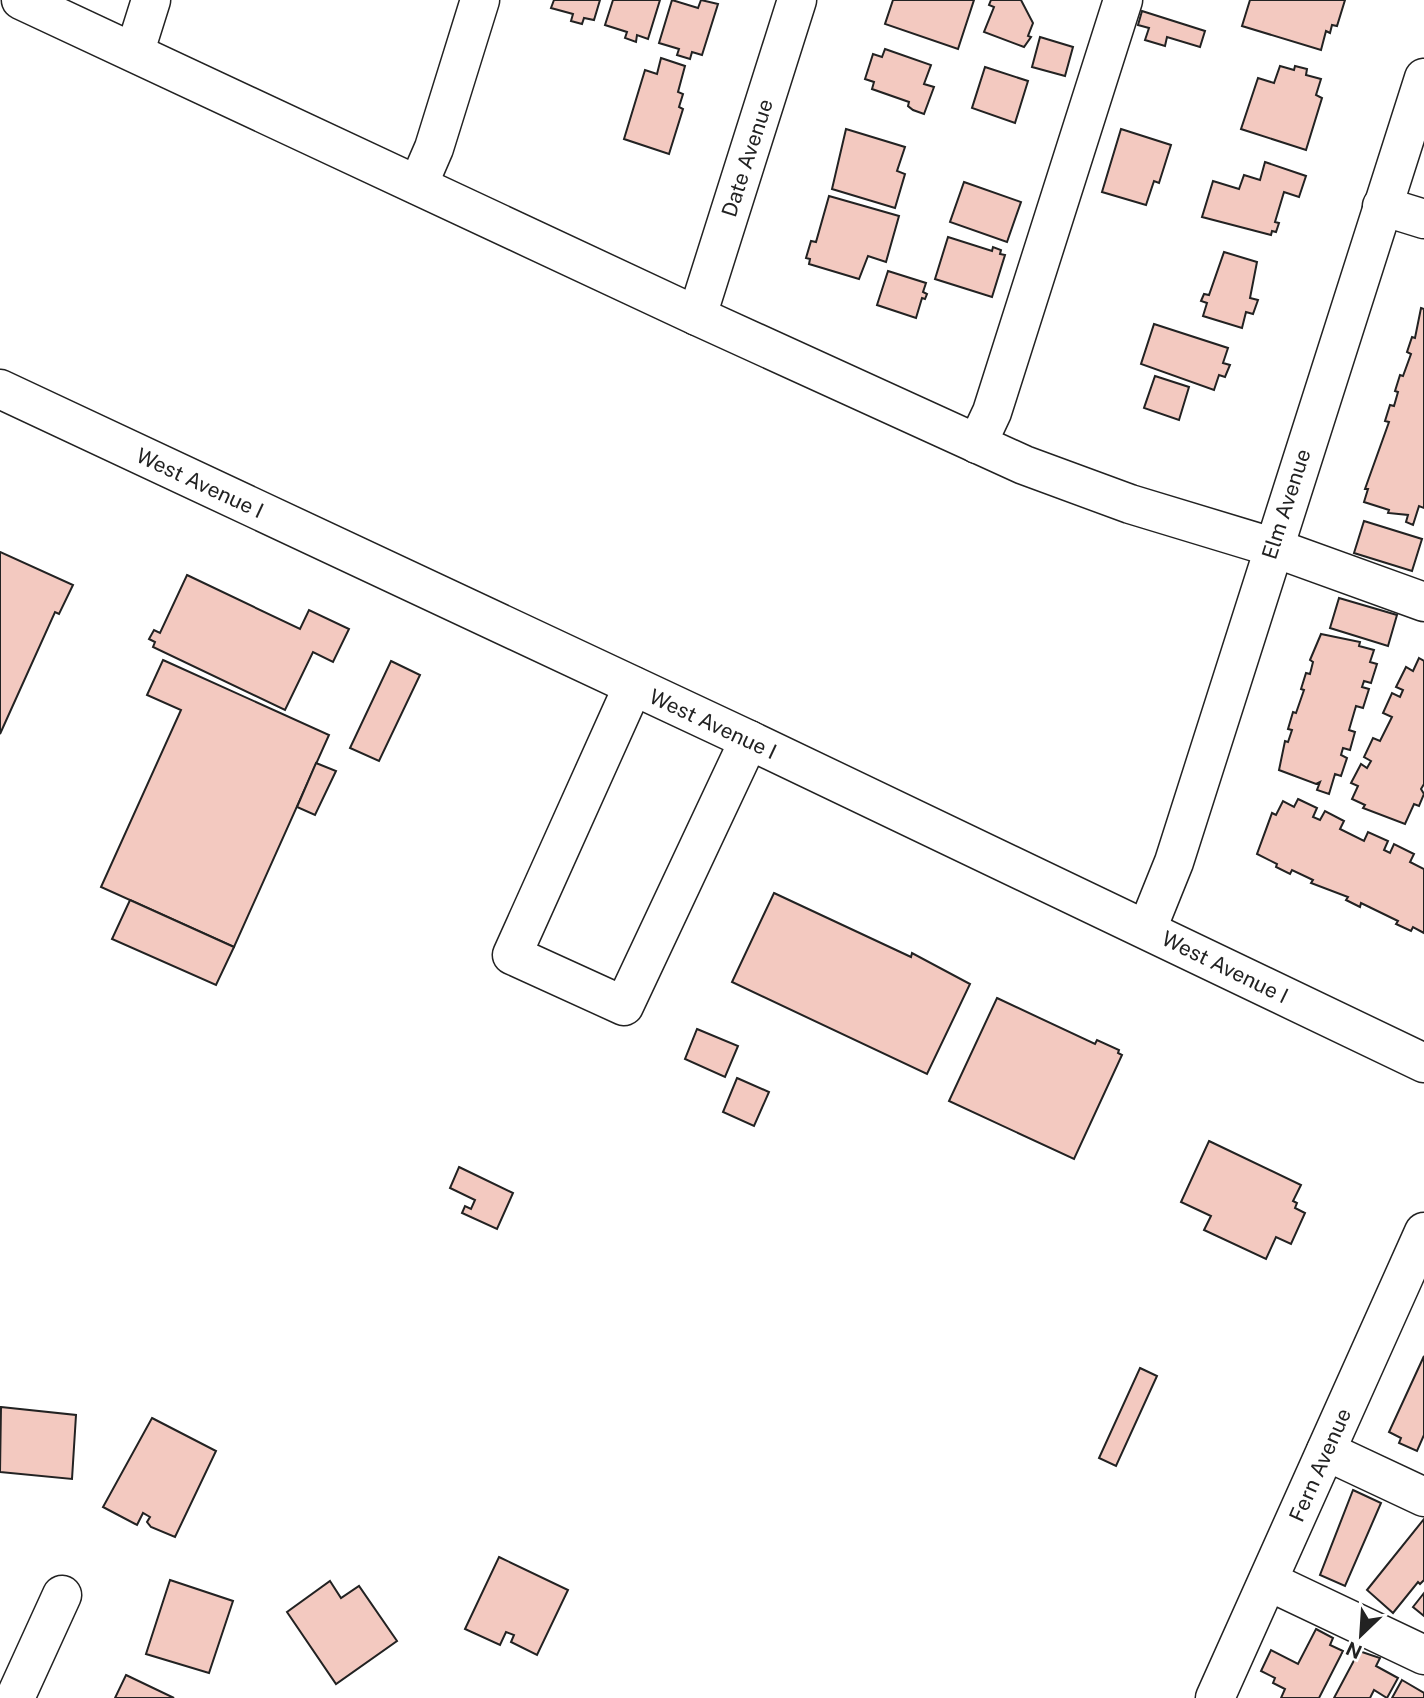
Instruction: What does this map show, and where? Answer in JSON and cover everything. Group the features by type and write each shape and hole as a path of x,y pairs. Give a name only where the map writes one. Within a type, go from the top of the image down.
{"street":[{"path":"21,0 977,444 1130,504 1272,547 1424,602"},
{"path":"135,51 151,0"},
{"path":"418,185 434,148 480,0"},
{"name":"Date Avenue","path":"697,316 797,0"},
{"path":"977,444 992,412 1123,0"},
{"name":"Elm Avenue","path":"1147,929 1174,862 1272,547 1421,94"},
{"path":"1382,206 1424,219"},
{"name":"West Avenue I","path":"0,389 749,740 1424,1063"},
{"path":"633,686 512,955 624,1006 749,740"},
{"name":"Fern Avenue","path":"1215,1698 1424,1232"},
{"path":"1326,1451 1424,1497"},
{"path":"1268,1581 1424,1655"},
{"path":"15,1698 62,1595"}],"building":[{"path":"554,0 600,0 594,20 584,18 582,24 571,21 573,14 551,8"},
{"path":"613,0 660,0 648,39 637,35 636,42 625,38 627,32 605,25"},
{"path":"672,0 698,8 701,0 718,4 702,55 692,52 690,59 677,55 679,49 659,43"},
{"path":"893,0 974,0 958,49 885,24"},
{"path":"991,0 1021,0 1033,23 1028,36 1031,37 1024,47 984,32 994,7 989,5"},
{"path":"1250,0 1345,0 1337,26 1332,25 1330,33 1326,31 1321,50 1242,26"},
{"path":"1142,11 1205,31 1200,47 1167,37 1165,46 1145,40 1149,28 1138,25"},
{"path":"1040,37 1073,47 1065,76 1032,67"},
{"path":"885,49 931,65 924,84 934,87 924,114 908,106 909,102 872,89 874,82 865,79 873,54 882,57"},
{"path":"661,58 685,66 678,92 683,94 679,107 683,109 669,154 624,139 645,70 657,74"},
{"path":"1280,66 1294,70 1295,66 1307,69 1306,75 1321,79 1316,95 1322,98 1306,150 1241,129 1258,78 1274,83"},
{"path":"985,67 1028,81 1015,123 972,108"},
{"path":"846,129 905,147 897,171 905,174 895,208 832,189"},
{"path":"1121,129 1171,145 1159,183 1154,181 1146,205 1102,192"},
{"path":"1265,162 1306,176 1299,197 1284,192 1275,222 1279,223 1276,232 1272,231 1271,235 1202,217 1213,181 1239,189 1244,175 1260,180"},
{"path":"964,182 1021,202 1007,242 950,222"},
{"path":"829,196 899,216 886,262 868,256 859,279 809,264 810,259 806,258 811,241 816,242"},
{"path":"948,237 992,251 993,247 1005,255 992,297 935,279"},
{"path":"1224,252 1257,262 1250,298 1258,300 1253,314 1246,312 1242,328 1203,316 1207,303 1201,301 1204,294 1209,295"},
{"path":"888,271 926,283 923,292 927,294 925,299 922,298 916,318 877,305"},
{"path":"1421,308 1424,309 1424,508 1419,506 1413,525 1406,522 1408,515 1388,513 1389,510 1364,502 1368,489 1365,489 1389,422 1385,421 1390,405 1394,406 1400,375 1403,376 1411,354 1407,352 1412,337 1415,338"},
{"path":"1154,324 1228,348 1223,363 1230,365 1225,377 1219,375 1214,390 1141,364"},
{"path":"1155,376 1189,387 1179,420 1144,408"},
{"path":"1364,521 1422,539 1412,571 1354,553"},
{"path":"0,552 73,585 59,614 55,612 0,734"},
{"path":"187,575 300,629 309,610 349,629 333,662 313,652 285,710 153,647 155,642 149,639 154,630 160,633"},
{"path":"1339,598 1397,615 1388,646 1330,628"},
{"path":"1321,634 1360,642 1359,646 1374,650 1370,662 1377,664 1371,683 1364,681 1362,687 1369,689 1363,708 1356,706 1349,730 1355,732 1350,750 1343,748 1341,755 1347,758 1341,776 1335,774 1329,794 1317,790 1320,782 1316,784 1279,770 1285,741 1288,742 1292,730 1288,729 1293,712 1296,713 1304,690 1301,689 1306,673 1310,674 1313,662 1310,660"},
{"path":"1419,658 1424,661 1424,784 1421,789 1424,794 1419,806 1414,804 1405,824 1363,808 1365,805 1352,799 1358,786 1351,783 1361,764 1367,768 1371,761 1364,757 1373,738 1380,741 1392,717 1383,713 1392,693 1400,697 1403,690 1396,687 1406,667 1413,671"},
{"path":"163,660 329,735 234,947 101,887 181,710 147,695"},
{"path":"391,661 420,675 379,761 350,748"},
{"path":"316,763 336,771 315,815 297,807"},
{"path":"1298,799 1317,808 1313,817 1320,820 1325,811 1344,821 1340,829 1364,841 1368,832 1388,841 1384,850 1390,853 1394,844 1414,854 1410,862 1424,869 1424,933 1413,927 1411,931 1396,924 1398,921 1361,903 1360,907 1346,900 1348,897 1311,883 1313,880 1292,870 1290,874 1257,854 1272,813 1276,815 1283,801 1294,807"},
{"path":"774,893 911,957 912,953 970,984 927,1074 732,982"},
{"path":"130,900 234,947 216,985 112,939"},
{"path":"997,998 1095,1044 1097,1040 1119,1050 1118,1053 1122,1055 1074,1159 949,1101"},
{"path":"697,1029 738,1046 725,1077 685,1059"},
{"path":"737,1078 769,1092 754,1126 723,1112"},
{"path":"1209,1141 1301,1185 1293,1201 1297,1203 1295,1208 1305,1213 1291,1244 1276,1237 1266,1259 1204,1230 1211,1216 1181,1202"},
{"path":"459,1167 513,1193 497,1229 462,1213 465,1206 471,1209 475,1200 450,1188"},
{"path":"1424,1356 1424,1435 1417,1451 1399,1443 1401,1438 1389,1432"},
{"path":"1140,1368 1157,1376 1116,1466 1099,1458"},
{"path":"1,1407 76,1415 72,1479 0,1472"},
{"path":"152,1418 216,1451 175,1537 151,1527 147,1522 150,1517 143,1513 137,1525 103,1507"},
{"path":"1353,1490 1381,1503 1345,1586 1320,1575"},
{"path":"1424,1519 1424,1580 1420,1584 1418,1582 1393,1613 1367,1590"},
{"path":"499,1557 568,1590 537,1655 511,1642 514,1635 506,1632 500,1645 465,1629"},
{"path":"170,1580 233,1601 209,1673 146,1654"},
{"path":"330,1581 341,1598 359,1586 397,1641 336,1684 287,1612"},
{"path":"1424,1593 1424,1616 1413,1607"},
{"path":"1316,1629 1333,1638 1330,1645 1343,1651 1319,1698 1281,1698 1285,1689 1273,1683 1275,1678 1261,1671 1271,1650 1298,1664"},
{"path":"1359,1651 1380,1658 1376,1666 1398,1678 1387,1698 1374,1690 1370,1698 1334,1698"},
{"path":"126,1675 174,1698 115,1698"},
{"path":"1402,1680 1424,1693 1424,1698 1392,1698"}]}
